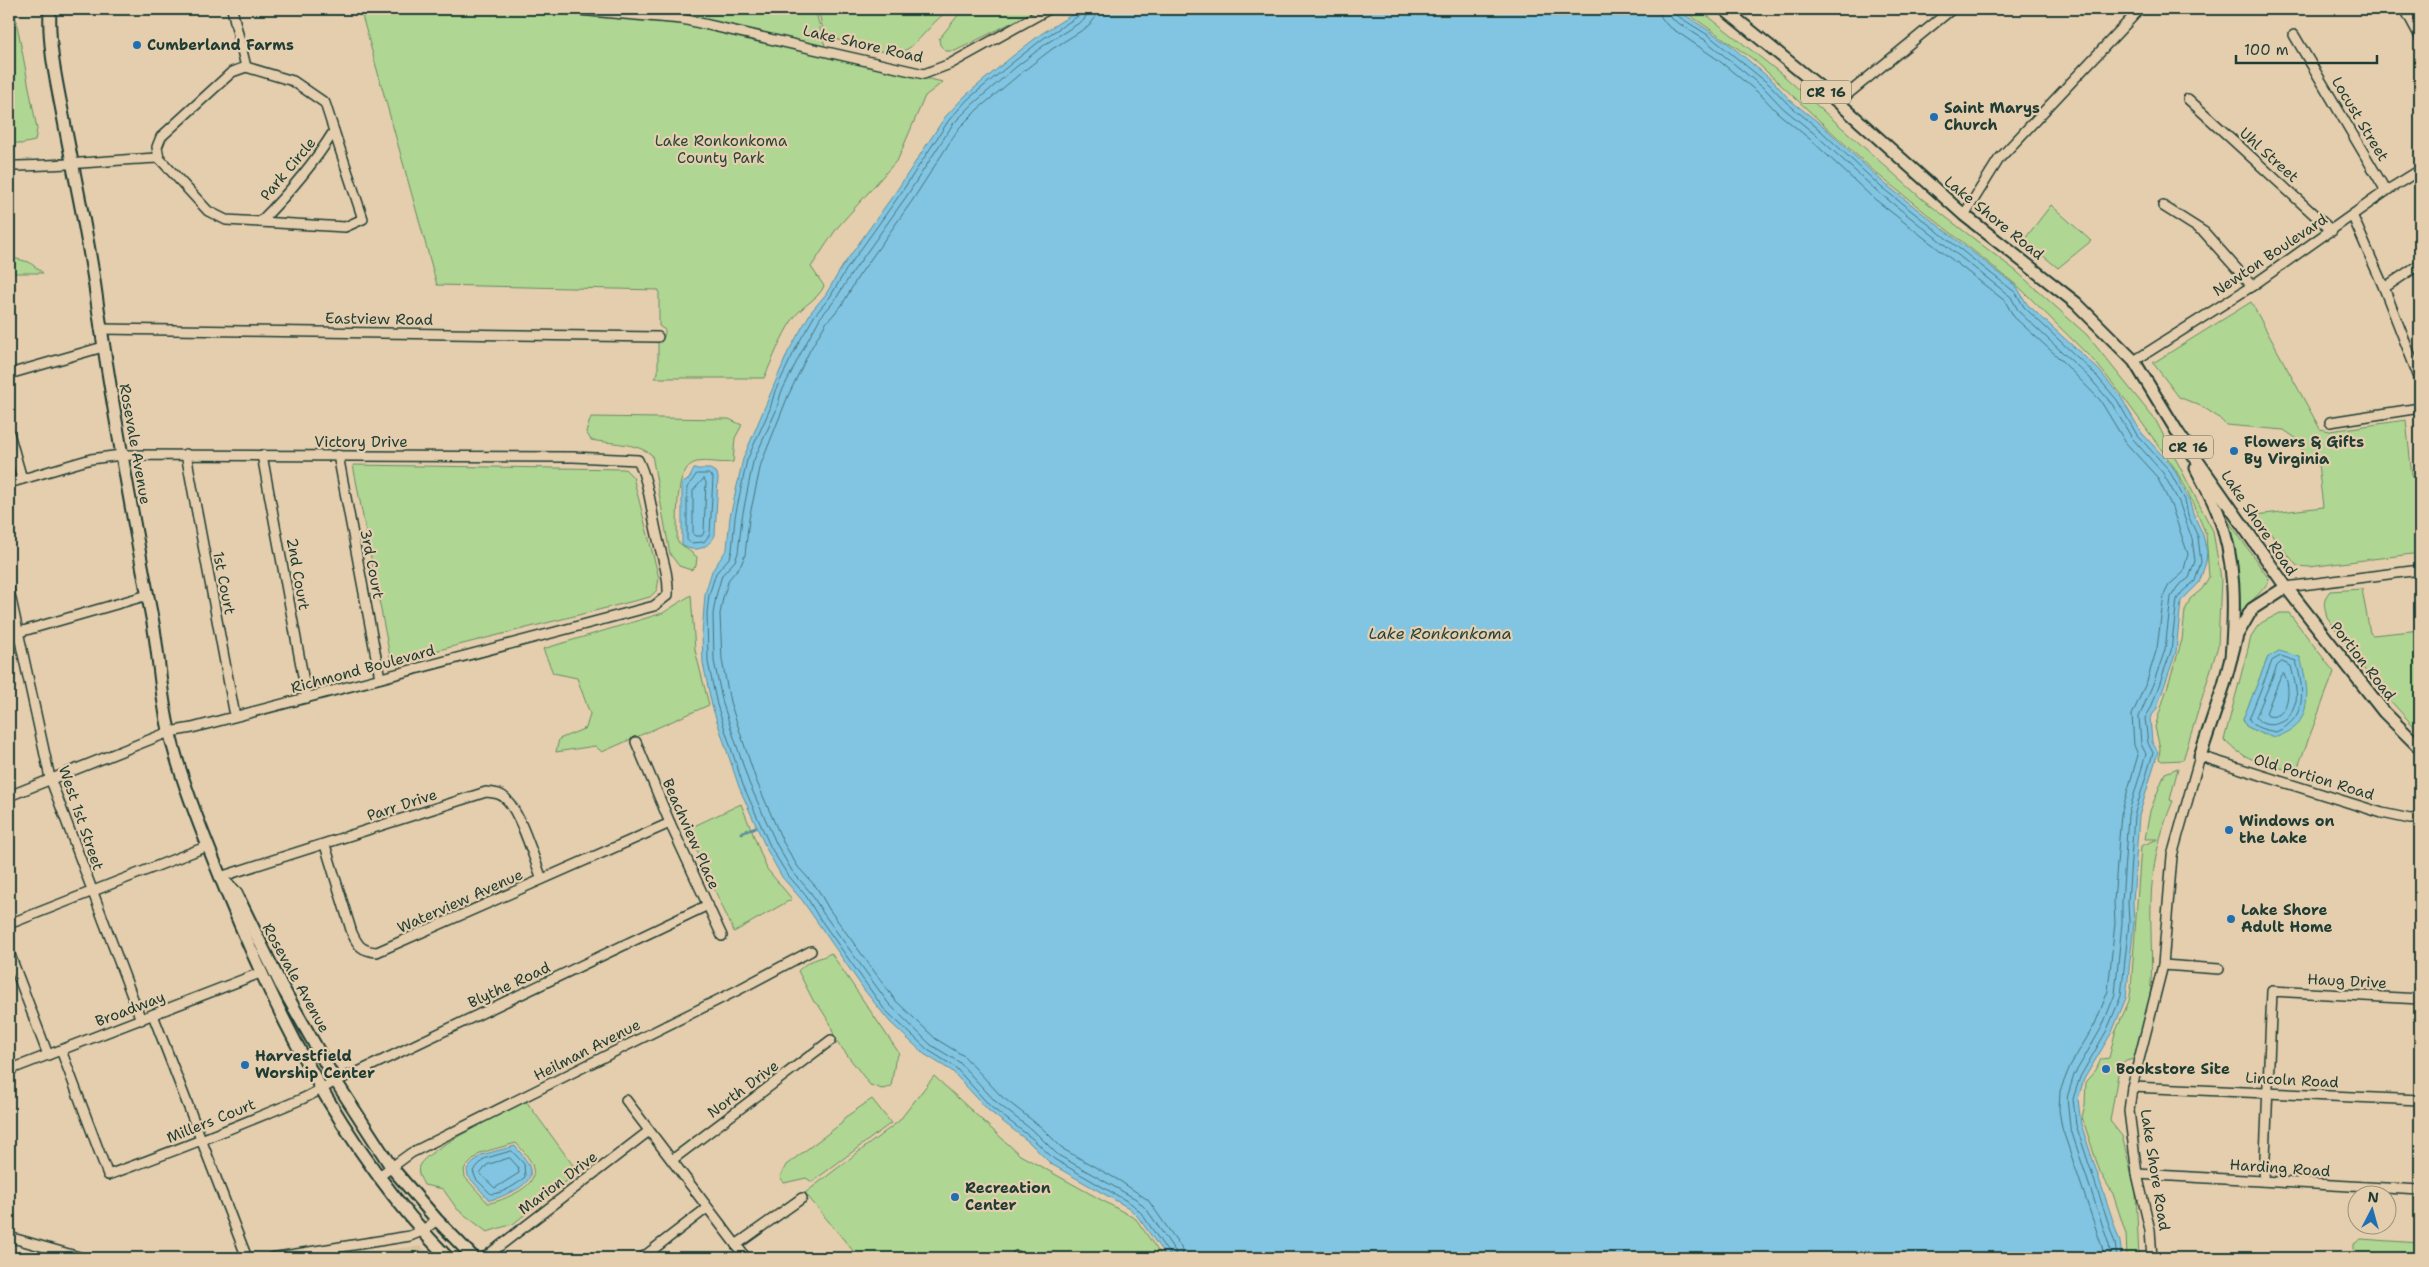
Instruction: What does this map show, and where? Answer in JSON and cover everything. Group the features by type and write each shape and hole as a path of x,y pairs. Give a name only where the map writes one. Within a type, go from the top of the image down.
{"main road":[{"name":"Rosevale Avenue","path":"50,9 49,30 94,277 100,329 121,455 159,656 169,732 208,846 260,973 321,1087 378,1177 422,1231 448,1258"},
{"name":"Lake Shore Road","path":"1724,9 1838,102 1964,215 2076,303 2134,361 2178,433 2286,587 2252,609 2237,635 2200,756"},
{"path":"2178,433 2218,512 2227,544 2233,598 2231,658"},
{"name":"Portion Road","path":"2286,587 2384,712 2420,748"},
{"name":"Rosevale Avenue","path":"220,877 236,893 281,985 335,1080 392,1168 437,1220 474,1258"}],"street":[{"path":"9,166 50,166 159,158 157,147 161,137 232,72 246,67 232,9"},
{"name":"Lake Shore Road","path":"566,9 682,19 924,74 950,64 1049,9"},
{"path":"1838,102 1952,9"},
{"path":"1964,215 1999,159 2140,9"},
{"path":"2406,9 2420,37"},
{"name":"Locust Street","path":"2294,35 2386,191"},
{"name":"Park Circle","path":"159,158 208,211 226,220 345,227 363,219 325,103 293,81 246,67"},
{"name":"Uhl Street","path":"2188,100 2332,231"},
{"name":"Park Circle","path":"260,222 316,162 334,131"},
{"name":"Newton Boulevard","path":"2134,361 2252,286 2353,217 2386,191 2420,170"},
{"path":"2163,206 2204,232 2252,286"},
{"path":"2353,217 2384,288 2420,380"},
{"path":"2384,288 2420,264"},
{"name":"Eastview Road","path":"100,329 658,337"},
{"path":"9,374 103,347"},
{"path":"2330,422 2420,408"},
{"path":"9,433 22,479"},
{"name":"1st Court","path":"186,454 235,716"},
{"name":"Victory Drive","path":"9,483 91,459 121,455 338,455 638,460 644,473 657,536"},
{"name":"2nd Court","path":"262,455 307,698"},
{"name":"3rd Court","path":"338,455 380,678"},
{"name":"Richmond Boulevard","path":"9,796 169,732 307,698 654,606 668,595 669,579 657,536"},
{"path":"2286,587 2420,570"},
{"name":"West 1st Street","path":"9,590 13,634 50,778 141,1020"},
{"path":"13,634 148,595"},
{"name":"Beachview Place","path":"636,742 670,823 722,936"},
{"name":"Lake Shore Road","path":"2152,1258 2150,1230 2137,1174 2129,1111 2132,1087 2163,965 2172,856 2200,756"},
{"name":"Old Portion Road","path":"2200,756 2382,813 2410,819 2420,818"},
{"name":"Parr Drive","path":"220,877 486,792 498,793 507,799 514,810 542,880"},
{"name":"Waterview Avenue","path":"325,845 352,933 358,945 366,952 378,952 670,823"},
{"path":"9,924 208,846"},
{"name":"Blythe Road","path":"321,1087 356,1073 708,906"},
{"name":"Heilman Avenue","path":"378,1177 411,1153 738,990 811,951"},
{"path":"9,952 48,1055"},
{"path":"2163,965 2219,970"},
{"name":"Broadway","path":"9,1070 260,973"},
{"name":"Haug Drive","path":"2267,1092 2272,991 2420,999"},
{"path":"153,1015 247,1258"},
{"name":"North Drive","path":"672,1160 831,1040"},
{"name":"Millers Court","path":"61,1050 108,1175 201,1140 308,1096 321,1087"},
{"name":"Lincoln Road","path":"2132,1087 2420,1100"},
{"path":"2264,1181 2267,1092"},
{"path":"626,1100 746,1258"},
{"name":"Marion Drive","path":"484,1258 649,1131"},
{"name":"Harding Road","path":"2137,1174 2420,1190"},
{"path":"736,1246 802,1198"},
{"path":"642,1258 708,1208"},
{"path":"271,1258 410,1236 422,1231 437,1220"},
{"path":"9,1237 83,1258"}],"shaded area":[{"path":"421,1246 434,1258 353,1258 352,1253"}],"green space":[{"path":"9,9 14,9 37,129 35,141 21,144 9,141"},
{"name":"Lake Ronkonkoma County Park","path":"393,9 815,9 828,57 943,82 925,96 898,159 837,228 811,267 824,286 818,295 801,309 793,319 781,340 764,378 654,378 658,373 658,342 663,338 665,332 659,326 659,290 437,285 361,12"},
{"path":"818,9 951,9 939,18 909,48 891,52 866,49 824,34"},
{"path":"963,9 1039,9 955,51 946,51 940,45 939,39"},
{"path":"1681,9 1699,9 1784,76 1921,198 2016,271 2087,335 2156,421 2213,531 2221,579 2218,646 2183,760 2162,761 2159,759 2160,748 2155,727 2182,640 2185,611 2190,599 2202,589 2209,577 2206,534 2187,490 2174,467 2096,363 2020,288 1877,174 1753,59"},
{"path":"2051,205 2091,241 2058,268 2024,240"},
{"path":"9,257 29,262 43,273 9,273"},
{"path":"2251,302 2320,429 2330,431 2406,420 2412,476 2420,483 2420,553 2309,567 2297,566 2256,515 2323,507 2318,464 2309,464 2297,439 2284,430 2226,425 2203,407 2179,397 2153,363"},
{"path":"591,417 729,419 742,425 735,438 733,462 697,462 689,466 680,484 677,509 677,541 697,557 696,566 691,570 679,566 670,554 652,455 631,446 591,440 586,432"},
{"path":"353,465 625,469 633,477 659,578 657,590 650,597 391,662"},
{"path":"2218,506 2269,579 2261,591 2238,614"},
{"path":"2362,589 2370,633 2373,635 2420,630 2420,733 2374,683 2327,617 2324,604 2330,591"},
{"path":"691,595 695,650 709,705 602,752 595,746 556,752 559,739 586,728 590,714 577,678 553,673 543,649 663,613"},
{"path":"2280,613 2289,613 2334,672 2296,772 2248,758 2224,740 2251,637 2261,623","holes":["2268,657 2303,712 2300,719 2262,734 2246,726 2243,720"]},
{"path":"2178,768 2170,800 2173,801 2160,838 2151,891 2152,954 2148,1011 2133,1059 2120,1063 2110,1121 2122,1136 2136,1192 2139,1258 2127,1258 2126,1234 2113,1194 2100,1172 2082,1117 2085,1105 2086,1081 2096,1070 2101,1059 2109,1058 2115,1033 2129,1001 2141,846 2158,839 2145,839 2150,811 2165,773"},
{"path":"741,804 767,869 792,899 734,932 690,836 692,827"},
{"path":"831,953 899,1053 895,1061 891,1087 882,1089 870,1085 835,1039 830,1023 819,1006 814,1002 798,971 810,962"},
{"path":"934,1076 1020,1155 1136,1219 1163,1258 859,1258 805,1193 899,1121"},
{"path":"872,1099 891,1123 812,1182 806,1178 784,1183 780,1177 786,1165 842,1123 844,1118"},
{"path":"526,1101 578,1172 513,1224 487,1232 457,1209 443,1189 424,1185 419,1174 419,1166 436,1150","holes":["516,1143 532,1164 533,1177 530,1183 514,1194 488,1203 465,1177 464,1169 480,1153"]},
{"path":"2361,1239 2420,1243 2420,1258 2354,1258 2354,1244"}],"water":[{"name":"Lake Ronkonkoma","path":"1081,9 1676,9 1729,44 1774,82 1790,100 1823,126 1884,183 2017,287 2027,304 2098,369 2121,397 2141,432 2173,467 2189,499 2203,535 2207,552 2206,562 2199,583 2181,601 2176,652 2156,710 2150,718 2152,742 2158,752 2139,816 2133,902 2134,923 2126,998 2112,1032 2084,1079 2078,1099 2081,1124 2120,1242 2122,1258 1167,1258 1138,1217 1129,1208 1051,1164 1029,1142 988,1110 952,1071 924,1054 890,1022 865,991 802,900 782,877 767,850 739,787 712,706 703,663 702,634 705,594 712,571 727,549 730,517 743,459 788,352 811,312 826,294 842,267 897,190 945,117 965,96 1009,59 1041,34"},
{"path":"694,469 710,469 717,473 718,478 715,535 705,546 691,549 682,544 682,484 689,479"},
{"path":"2279,651 2300,657 2306,683 2307,700 2302,717 2297,725 2277,737 2262,734 2246,726 2243,719 2268,657"},
{"path":"515,1146 529,1166 530,1177 521,1187 498,1198 489,1200 468,1176 467,1169 481,1155"}],"waterway":[{"path":"741,833 756,827"}],"place":[{"name":"Cumberland Farms","path":"137,45"},
{"name":"Saint Marys Church","path":"1934,117"},
{"name":"Flowers & Gifts By Virginia","path":"2234,451"},
{"name":"Windows on the Lake","path":"2229,830"},
{"name":"Lake Shore Adult Home","path":"2231,919"},
{"name":"Harvestfield Worship Center","path":"245,1065"},
{"name":"Bookstore Site","path":"2106,1069"},
{"name":"Recreation Center","path":"955,1197"}]}
